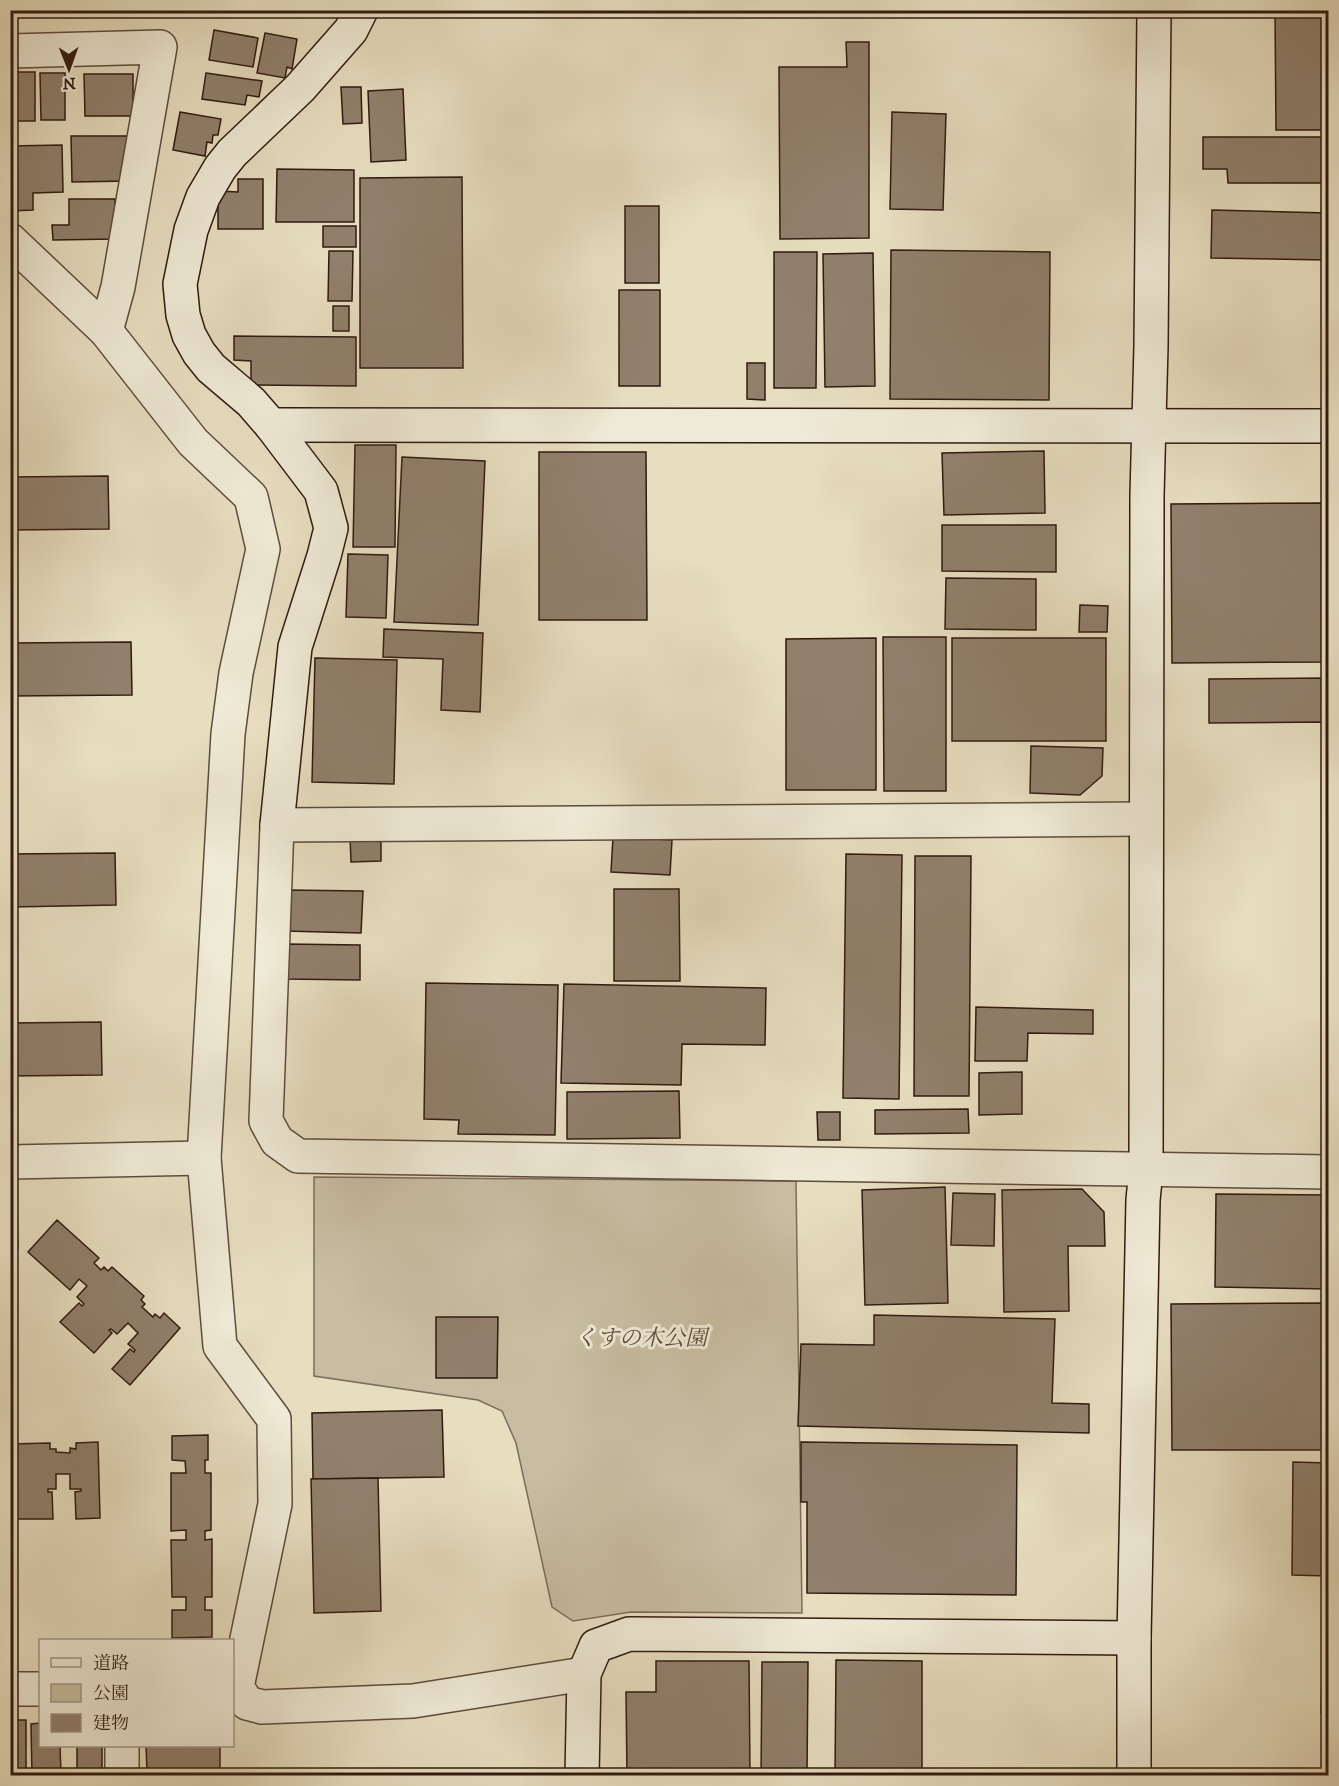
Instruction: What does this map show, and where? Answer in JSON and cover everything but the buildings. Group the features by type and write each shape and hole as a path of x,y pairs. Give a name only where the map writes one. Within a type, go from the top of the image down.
{"street":[{"path":"361,10 351,30 300,88 232,153 220,168 203,197 189,240 180,284 183,315 189,335 211,368 250,402 271,425 321,491 331,528 295,647 278,825 266,1121 277,1141 298,1156 1329,1172"},
{"path":"1134,1776 1134,1638 1143,1212 1146,1170 1147,495 1154,10"},
{"path":"10,51 160,47 118,287 106,331"},
{"path":"10,240 106,331 193,442 251,497 263,549 236,673 228,734 204,1158 220,1346 274,1419 275,1504 235,1687 247,1703 262,1707 413,1701 584,1674"},
{"path":"271,425 1329,426"},
{"path":"278,825 1146,819"},
{"path":"10,1162 204,1158"},
{"path":"582,1776 584,1674 596,1646 629,1634 1134,1638"},
{"path":"10,1689 39,1689"},
{"path":"122,1747 122,1776"}],"green space":[{"name":"くすの木公園","path":"314,1177 796,1181 802,1613 631,1612 573,1621 552,1607 516,1443 502,1411 478,1400 314,1376"}]}
